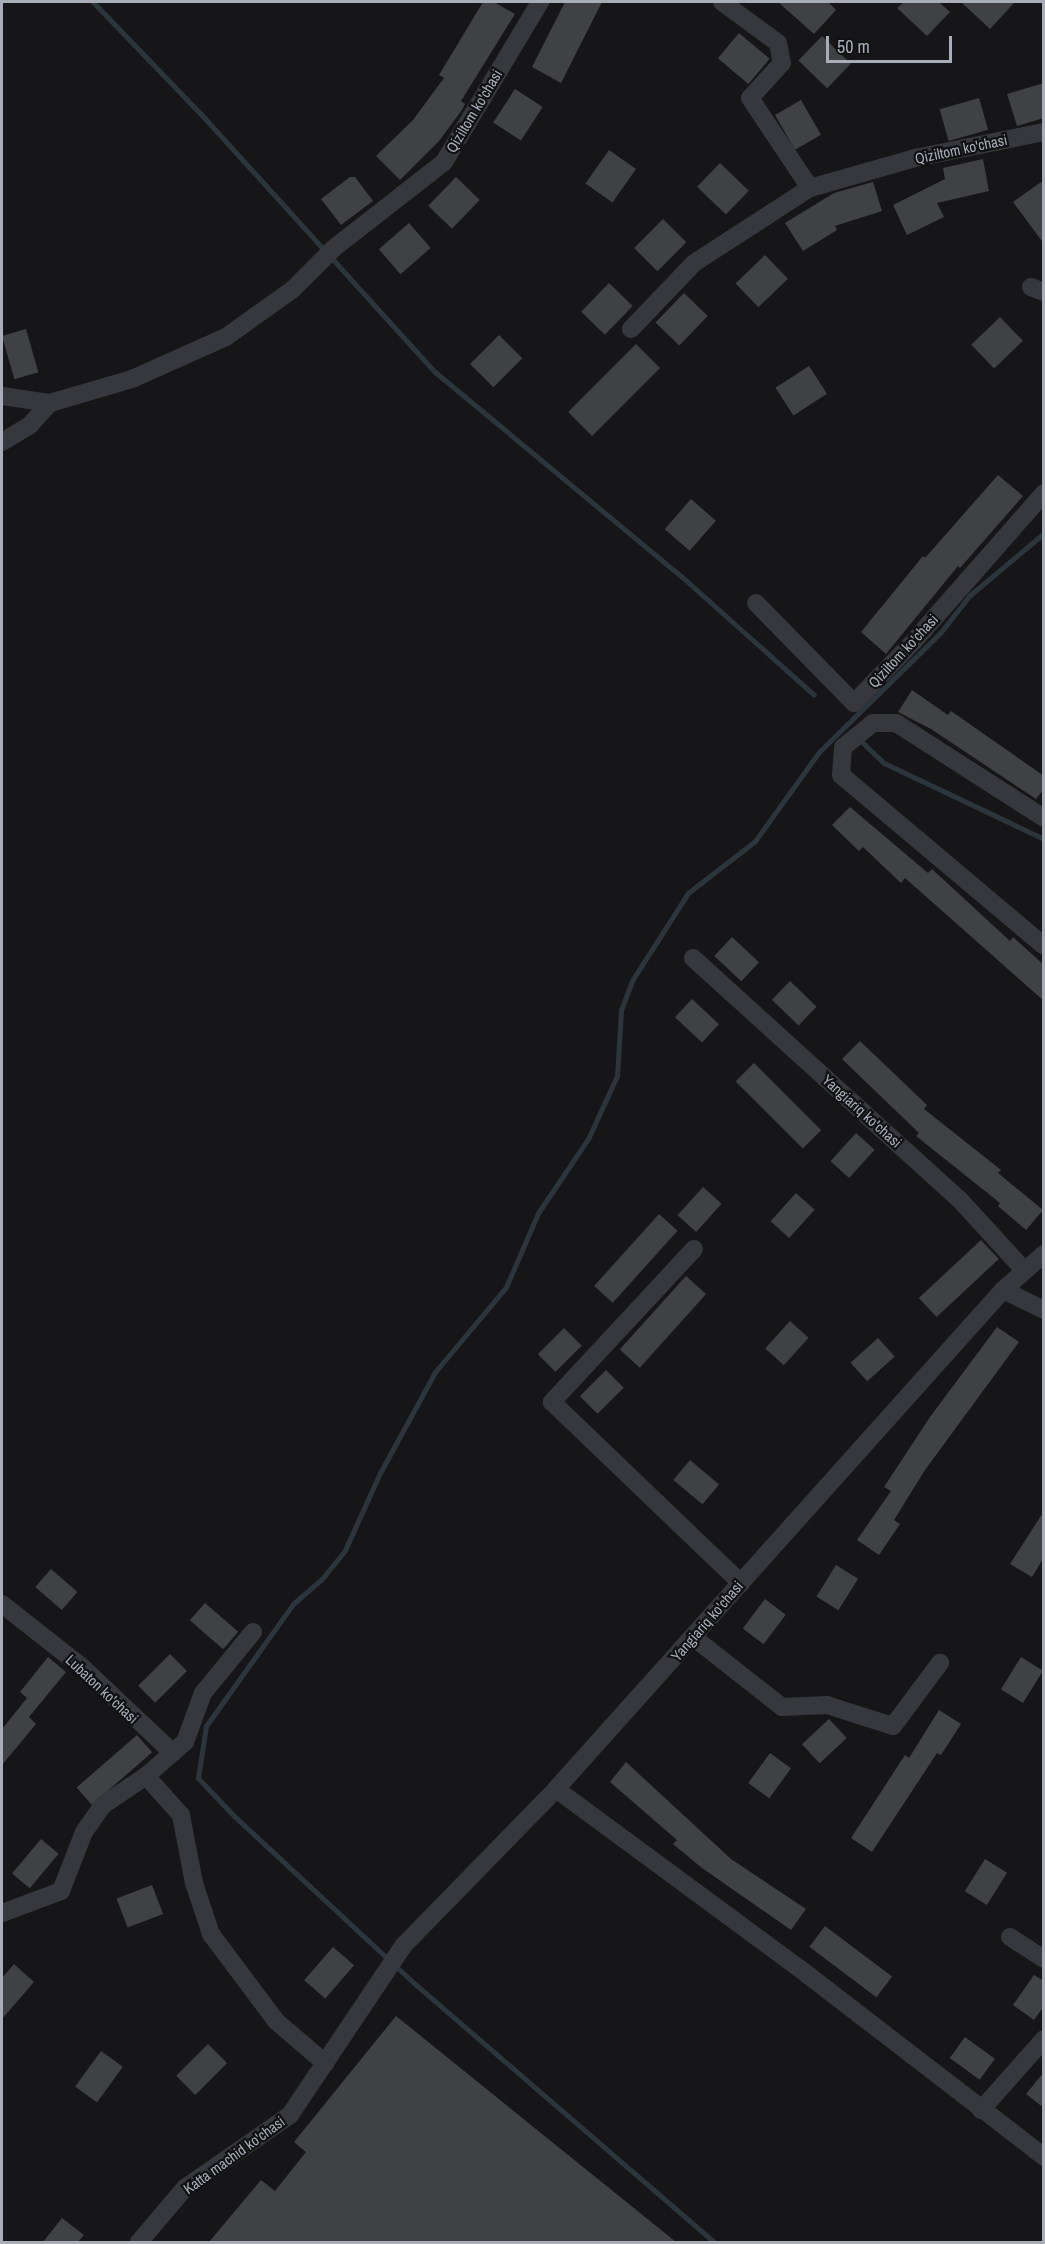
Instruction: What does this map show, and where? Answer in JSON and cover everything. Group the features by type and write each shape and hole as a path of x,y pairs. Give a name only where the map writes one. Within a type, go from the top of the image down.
{"street":[{"name":"Qiziltom ko'chasi","path":"50,403 132,379 226,337 292,290 333,248 444,162 540,2"},
{"path":"722,2 778,44 782,63 750,98 810,188"},
{"name":"Qiziltom ko'chasi","path":"631,329 694,263 810,188 915,158 1044,132"},
{"path":"2,396 50,403"},
{"path":"2,442 30,425 50,403"},
{"name":"Qiziltom ko'chasi","path":"756,603 854,703 914,641 1044,493"},
{"path":"1044,818 896,723 873,723 843,747 841,775 1044,946"},
{"name":"Yangiariq ko'chasi","path":"693,958 959,1199 1024,1270"},
{"path":"694,1249 552,1402 741,1583"},
{"name":"Yangiariq ko'chasi","path":"381,1977 404,1945 556,1789 1003,1290 1044,1254"},
{"path":"1003,1290 1044,1310"},
{"name":"Lubaton ko'chasi","path":"2,1604 82,1667 173,1753"},
{"path":"2,1913 61,1891 84,1832 103,1805 146,1776 185,1742 203,1693 252,1632"},
{"path":"693,1637 782,1707 827,1705 893,1726 940,1663"},
{"path":"146,1776 181,1815 194,1883 211,1934 276,2021 325,2063"},
{"path":"556,1789 799,1968 1044,2157"},
{"path":"1010,1937 1044,1959"},
{"name":"Katta machid ko'chasi","path":"138,2242 185,2188 290,2115 381,1977"},
{"path":"981,2110 1044,2039"}],"building":[{"path":"483,2 494,2 515,14 461,101 465,104 462,110 439,141 400,180 376,156 413,120 444,78 439,75"},
{"path":"565,2 602,2 561,83 532,67"},
{"path":"778,2 828,2 836,10 814,34"},
{"path":"904,2 939,2 950,12 927,36 897,8"},
{"path":"961,2 1015,2 990,29"},
{"path":"739,33 770,59 748,84 718,58"},
{"path":"822,36 851,64 827,88 798,60"},
{"path":"1044,83 1044,118 1017,126 1007,94"},
{"path":"515,89 543,107 521,141 493,123"},
{"path":"979,98 988,130 949,141 940,109"},
{"path":"801,100 821,135 795,150 775,115"},
{"path":"609,150 636,169 613,203 585,184"},
{"path":"983,159 989,191 937,203 944,217 907,235 893,205 945,179 943,168"},
{"path":"720,163 749,191 726,215 697,187"},
{"path":"350,177 355,177 373,201 341,225 321,199"},
{"path":"456,177 480,200 452,229 428,206"},
{"path":"1044,180 1044,244 1013,202"},
{"path":"873,182 882,211 835,226 837,230 803,251 785,223 834,193"},
{"path":"663,219 686,242 657,271 634,248"},
{"path":"409,223 431,248 400,274 379,249"},
{"path":"765,255 788,279 758,307 736,283"},
{"path":"609,283 633,306 605,335 581,312"},
{"path":"684,293 708,316 679,345 656,322"},
{"path":"1000,317 1023,341 994,369 971,345"},
{"path":"26,329 38,372 14,379 2,336"},
{"path":"499,335 522,358 493,387 470,364"},
{"path":"636,344 660,368 592,436 568,412"},
{"path":"809,366 827,394 793,415 775,388"},
{"path":"998,475 1023,496 960,568 958,566 886,654 861,632 923,556 925,558"},
{"path":"691,499 716,521 690,551 665,529"},
{"path":"912,690 948,715 951,711 1044,776 1044,789 1036,799 931,729 898,712"},
{"path":"850,807 928,873 932,869 1010,941 1013,937 1044,965 1044,1001 905,878 901,883 863,847 859,851 832,825"},
{"path":"732,937 759,962 741,981 714,956"},
{"path":"790,981 817,1007 799,1025 772,1000"},
{"path":"692,999 719,1024 702,1043 675,1017"},
{"path":"860,1041 927,1105 924,1109 1001,1170 998,1173 1043,1210 1026,1230 998,1206 1000,1203 916,1136 919,1133 842,1059"},
{"path":"754,1063 821,1130 803,1149 736,1081"},
{"path":"856,1133 875,1150 849,1178 831,1161"},
{"path":"703,1187 722,1204 696,1232 678,1215"},
{"path":"796,1193 815,1210 789,1238 771,1221"},
{"path":"659,1214 678,1231 613,1303 594,1286"},
{"path":"981,1240 999,1259 937,1317 919,1298"},
{"path":"686,1276 706,1294 640,1368 620,1350"},
{"path":"790,1321 809,1338 784,1365 765,1348"},
{"path":"997,1327 1019,1342 925,1470 894,1520 900,1524 879,1555 857,1540 891,1491 884,1487 930,1417"},
{"path":"564,1328 582,1346 556,1372 538,1354"},
{"path":"878,1338 895,1357 867,1381 851,1363"},
{"path":"606,1370 624,1388 598,1414 580,1396"},
{"path":"690,1460 719,1484 702,1504 673,1480"},
{"path":"1044,1511 1044,1557 1032,1577 1010,1564"},
{"path":"836,1565 858,1579 838,1610 816,1596"},
{"path":"51,1569 77,1592 62,1610 35,1587"},
{"path":"765,1599 786,1615 763,1644 743,1629"},
{"path":"205,1603 238,1632 223,1649 190,1620"},
{"path":"170,1654 187,1671 155,1703 138,1686"},
{"path":"48,1657 66,1672 29,1717 36,1724 2,1765 2,1729 27,1698 20,1692"},
{"path":"1021,1657 1043,1671 1023,1703 1001,1689"},
{"path":"939,1710 961,1724 941,1755 937,1753 872,1852 851,1838 905,1755 909,1758"},
{"path":"829,1719 847,1738 820,1763 802,1744"},
{"path":"137,1735 152,1752 92,1805 77,1787"},
{"path":"770,1753 791,1768 769,1798 748,1783"},
{"path":"626,1762 731,1859 806,1909 791,1930 702,1868 673,1844 677,1840 610,1782"},
{"path":"41,1839 59,1854 30,1888 12,1873"},
{"path":"985,1859 1007,1873 987,1905 965,1891"},
{"path":"152,1885 163,1914 128,1928 117,1899"},
{"path":"825,1926 892,1977 876,1997 809,1947"},
{"path":"333,1947 354,1965 325,1999 304,1980"},
{"path":"14,1964 34,1982 2,2019 2,1978"},
{"path":"1034,1975 1044,1981 1044,2006 1034,2020 1013,2005"},
{"path":"396,2016 676,2242 209,2242 261,2180 275,2191 306,2152 294,2142"},
{"path":"965,2037 995,2059 980,2080 950,2058"},
{"path":"208,2044 227,2063 195,2095 176,2076"},
{"path":"101,2051 123,2067 97,2102 75,2087"},
{"path":"1044,2072 1044,2108 1026,2094"},
{"path":"62,2218 84,2235 78,2242 43,2242"}],"waterway":[{"path":"93,2 200,113 435,372 681,576 814,695"},
{"path":"714,2242 416,1985 235,1817 198,1778 206,1726 293,1604 321,1580 345,1550 380,1473 435,1372 506,1287 538,1213 588,1139 617,1076 621,1010 633,979 688,893 755,841 819,752 941,632 969,596 1044,533"},
{"path":"863,743 884,763 1044,839"}]}
